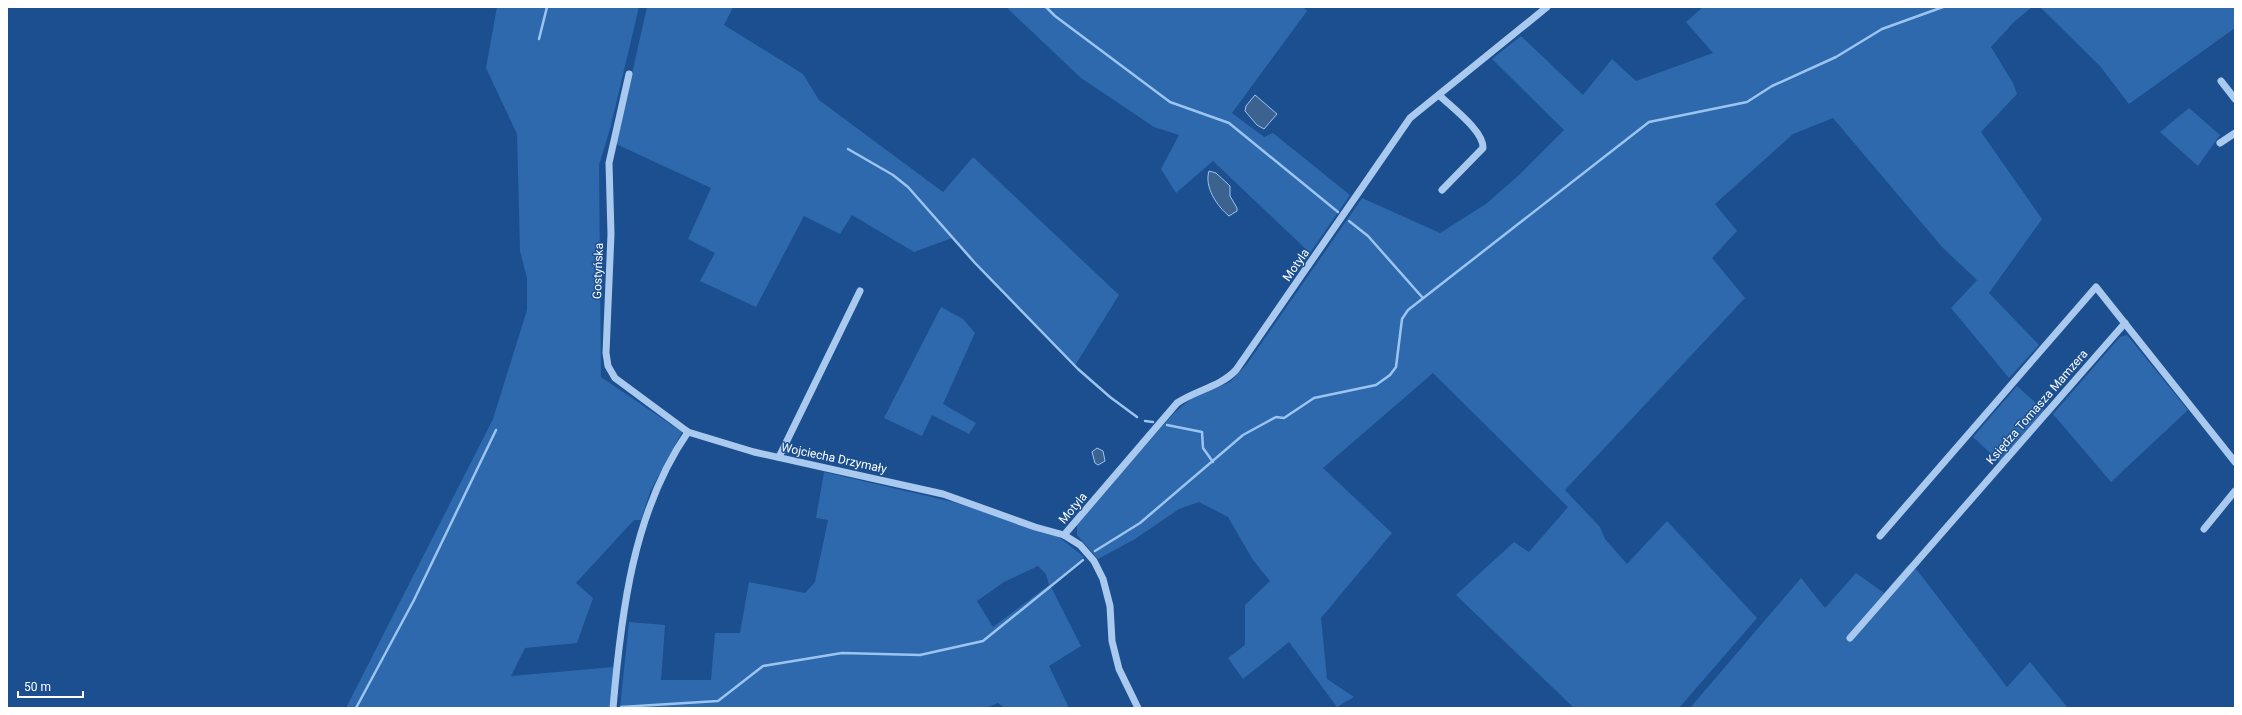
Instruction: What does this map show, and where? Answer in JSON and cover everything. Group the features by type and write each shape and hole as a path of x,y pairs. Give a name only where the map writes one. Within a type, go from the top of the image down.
{"street":[{"name":"Motyla","path":"1064,535 1177,403 1195,393 1227,379 1236,370 1410,118 1547,7"},
{"name":"Gostyńska","path":"629,74 609,163 611,234 606,353 608,366 615,378 688,432"},
{"path":"2221,81 2235,100"},
{"path":"1440,95 1475,130 1484,142 1483,148 1442,190"},
{"path":"2220,143 2235,132"},
{"path":"1880,536 2096,287 2235,462"},
{"path":"779,457 860,291"},
{"name":"Księdza Tomasza Mamzera","path":"1850,638 2124,324"},
{"path":"613,708 625,603 635,560 660,481 678,447 688,432"},
{"name":"Wojciecha Drzymały","path":"688,432 779,457 944,494 1035,527 1064,535 1080,545 1094,561 1103,579 1109,601 1112,641 1119,669 1138,708"},
{"path":"2204,528 2235,491"}],"shaded area":[{"path":"497,7 639,7 610,129 599,165 601,377 682,432 650,492 641,520 634,520 576,583 593,598 577,643 525,648 511,676 614,667 610,708 346,708 493,419 527,310 527,278 520,251 517,134 486,68"},
{"path":"647,7 733,7 724,25 803,74 819,100 943,192 973,157 1119,295 1074,367 968,257 952,238 914,252 852,215 840,234 804,216 756,307 700,281 715,253 688,239 711,188 616,144"},
{"path":"1006,7 1303,7 1307,11 1232,113 1264,137 1273,133 1350,195 1310,253 1213,161 1176,193 1161,169 1179,135 1154,127 1081,78"},
{"path":"1703,7 2032,7 2014,22 1991,47 2013,83 2017,94 1981,132 2042,219 1989,293 2039,345 2009,378 1951,308 1977,280 1942,247 1833,118 1793,134 1715,204 1737,231 1712,258 1745,298 1565,490 1600,527 1605,539 1627,564 1667,521 1757,618 1679,708 1574,708 1456,595 1514,542 1529,552 1568,507 1433,373 1323,468 1392,533 1321,618 1327,679 1354,697 1337,707 1289,642 1243,679 1228,658 1245,645 1245,605 1270,581 1253,560 1228,517 1199,502 1179,509 1135,539 1098,559 1077,535 1077,523 1174,413 1192,398 1230,382 1247,364 1362,198 1440,233 1486,204 1519,175 1564,130 1492,59 1521,36 1583,95 1612,59 1636,81 1713,53 1686,22"},
{"path":"2040,7 2235,7 2235,28 2129,104 2100,66"},
{"path":"1255,95 1277,114 1264,129 1257,125 1245,111 1246,106"},
{"path":"2189,108 2220,135 2198,166 2160,132"},
{"path":"1209,171 1216,173 1230,186 1230,196 1237,208 1237,211 1229,216 1216,202 1210,190 1208,183"},
{"path":"941,307 963,319 975,333 943,404 976,423 969,434 932,415 922,436 884,418"},
{"path":"2127,335 2188,410 2111,482 2053,414 2120,337"},
{"path":"2017,386 2045,411 2000,462 1973,437"},
{"path":"1097,448 1103,451 1105,461 1098,465 1095,463 1092,452"},
{"path":"824,472 953,502 1059,537 1084,557 1050,585 1081,646 1049,666 1069,708 1005,708 998,703 986,708 620,708 629,622 665,625 661,680 711,680 715,633 740,633 749,582 805,593 815,582 828,520 816,518","holes":["1038,566 1046,574 1049,585 993,627 977,601 1004,582"]},
{"path":"1909,564 1917,570 2007,687 2030,662 2068,708 1690,708 1801,578 1825,608 1856,573 1884,593"}],"waterway":[{"path":"539,39 547,7"},
{"path":"1046,7 1055,16 1170,102 1229,123 1338,212"},
{"path":"1095,551 1140,523 1243,435 1276,417 1284,418 1314,398 1376,385 1390,375 1396,367 1402,319 1408,310 1649,122 1747,102 1772,86 1836,57 1882,29 1943,7"},
{"path":"848,149 893,175 908,187 975,263 1078,369 1110,397 1137,417"},
{"path":"1349,221 1368,236 1422,297"},
{"path":"1145,421 1153,422"},
{"path":"1167,425 1202,432 1203,448 1213,462"},
{"path":"356,708 414,600 496,430"},
{"path":"621,707 718,701 763,666 842,653 920,655 983,641 1083,560"}]}
